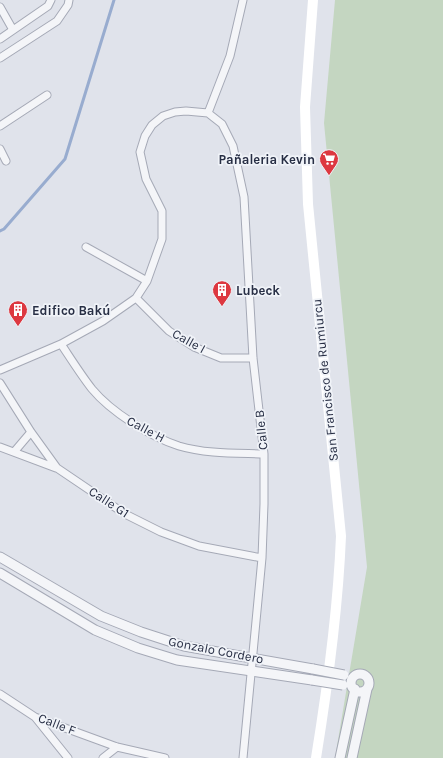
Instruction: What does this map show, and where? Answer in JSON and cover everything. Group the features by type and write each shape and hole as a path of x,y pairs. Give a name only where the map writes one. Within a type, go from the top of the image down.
{"main road":[{"name":"San Francisco de Rumiurcu","path":"313,0 305,107 308,204 341,536 339,584 334,630 316,758"}],"street":[{"path":"0,39 48,6 51,0"},
{"path":"0,58 58,21 68,5 69,0"},
{"path":"0,370 61,344 103,321 136,298 147,281 162,239 162,211 146,179 140,152 152,125 163,116 175,112 186,111 208,114 230,56 243,0"},
{"path":"0,7 13,30"},
{"path":"0,126 47,95"},
{"name":"Calle B","path":"208,114 222,124 233,146 244,197 253,358 264,454 262,558 243,758"},
{"path":"0,149 6,161"},
{"path":"86,247 147,281"},
{"name":"Calle I","path":"136,298 169,331 194,347 221,358 253,358"},
{"name":"Calle H","path":"61,344 93,390 122,416 156,436 179,446 205,451 264,454"},
{"name":"Calle G1","path":"0,384 56,468 125,514 161,532 199,546 262,558"},
{"path":"14,452 31,432"},
{"path":"0,446 56,468"},
{"name":"Gonzalo Cordero","path":"0,557 101,616 141,632 184,646 344,675 354,684"},
{"name":"Gonzalo Cordero","path":"0,573 95,630 138,648 177,660 343,685 354,684"},
{"path":"340,758 354,684 360,674 366,677 369,683 352,758"},
{"path":"354,684 361,692 367,689"},
{"name":"Calle F","path":"0,694 35,717 117,747 164,758"},
{"path":"35,717 68,758"},
{"path":"103,758 117,747"}],"green space":[{"path":"335,0 443,0 443,758 335,758 367,567 324,123"}],"waterway":[{"path":"0,231 4,229 65,159 114,0"}],"place":[{"name":"Pañaleria Kevin","path":"329,176"},
{"name":"Lubeck","path":"222,307"},
{"name":"Edifico Bakú","path":"18,327"}]}
